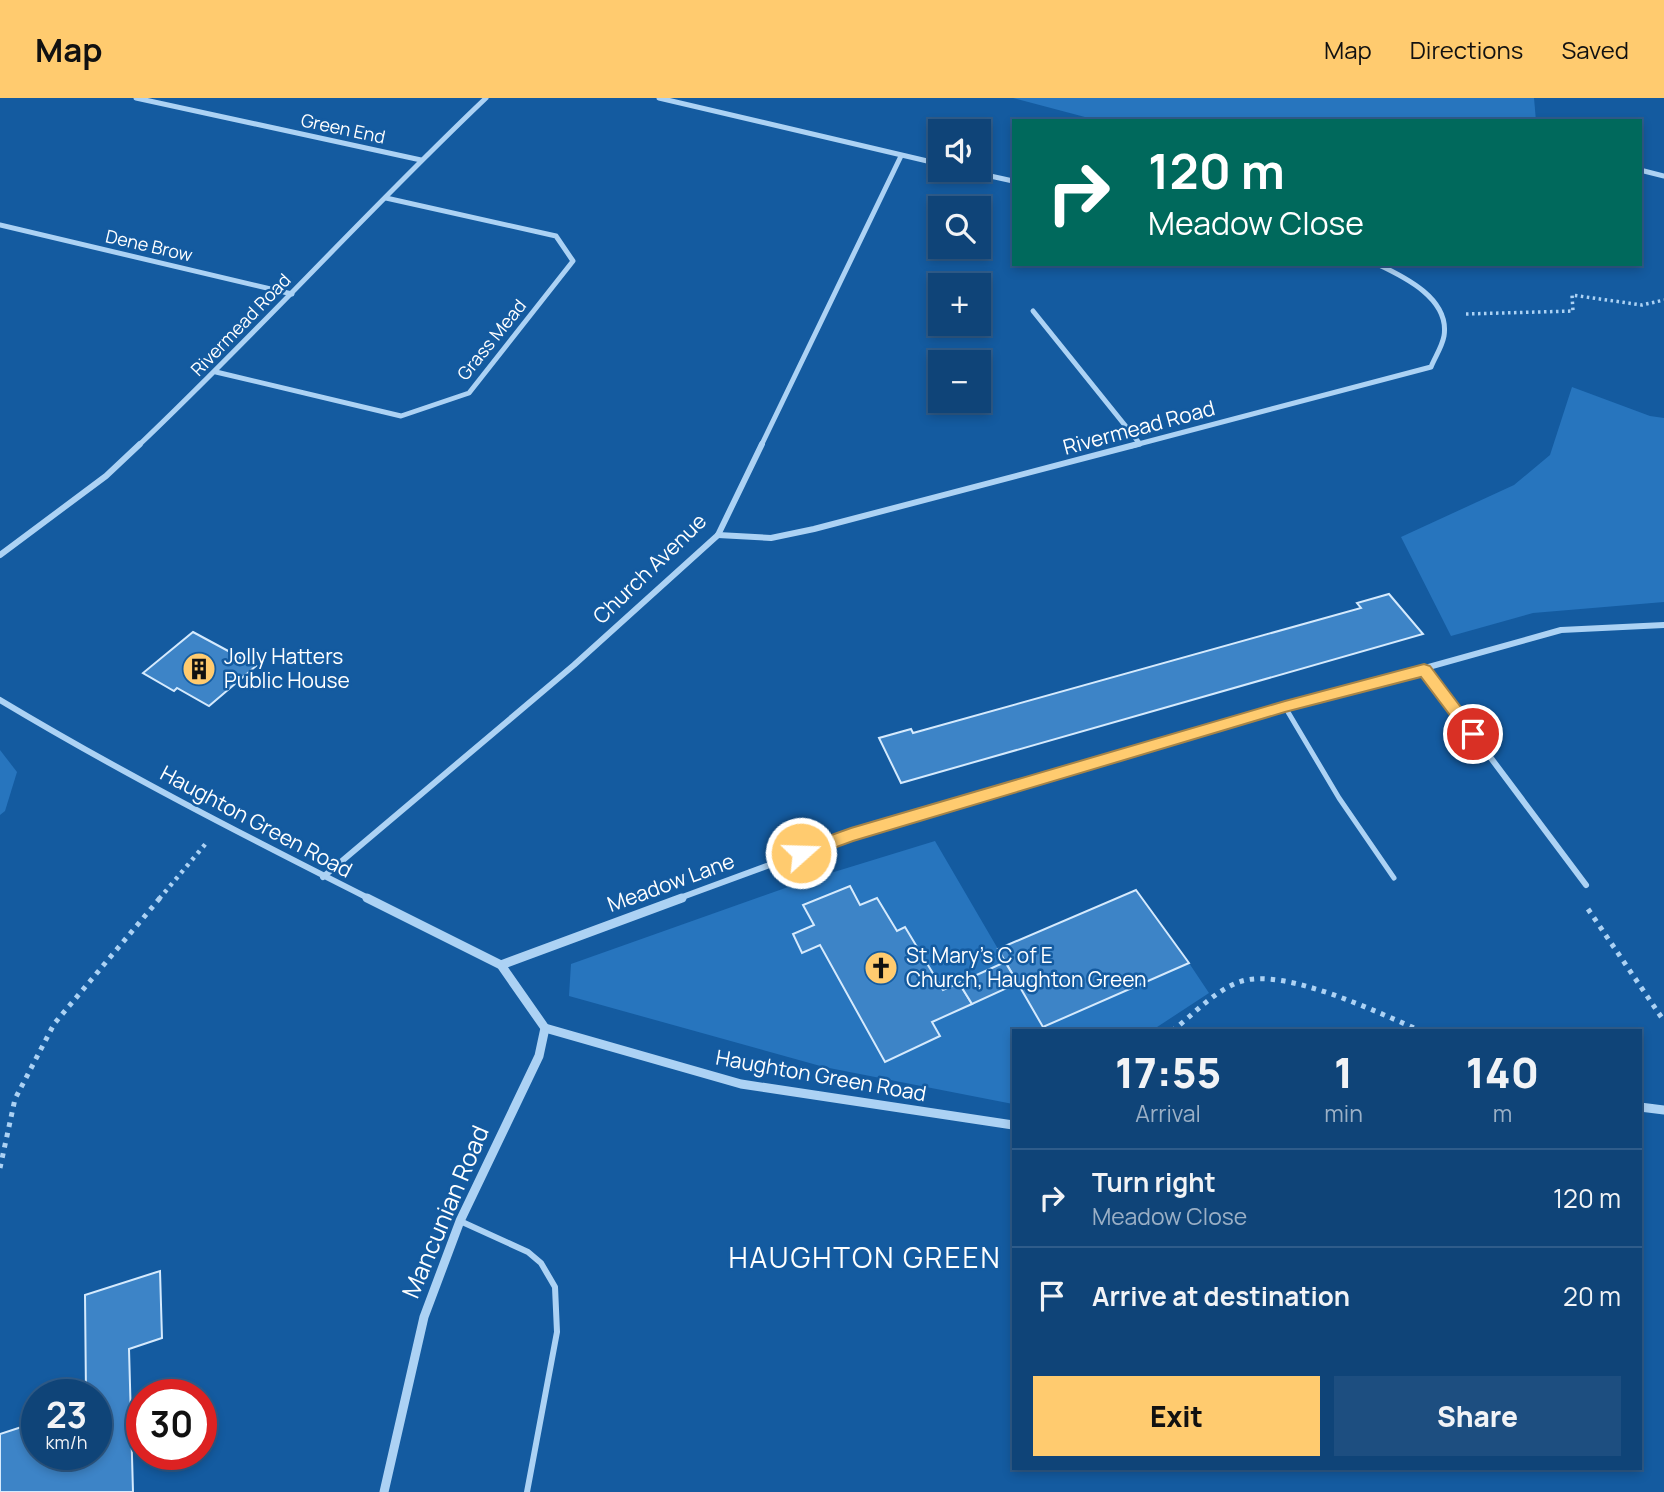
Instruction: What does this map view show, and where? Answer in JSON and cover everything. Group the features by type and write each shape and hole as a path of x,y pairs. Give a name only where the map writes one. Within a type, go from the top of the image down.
{"street":[{"name":"Green End","path":"136,98 421,160"},
{"name":"Rivermead Road","path":"0,555 106,476 216,372 421,160 486,98"},
{"path":"659,98 928,162"},
{"name":"Church Avenue","path":"323,877 574,664 718,535 901,156"},
{"path":"1642,170 1664,176"},
{"path":"991,176 1012,181"},
{"name":"Grass Mead","path":"216,372 401,416 469,393 572,261 556,236 386,198"},
{"name":"Dene Brow","path":"0,225 292,293"},
{"path":"1381,266 1410,282 1428,297 1441,315"},
{"path":"1033,311 1140,444"},
{"name":"Rivermead Road","path":"718,535 771,538 814,529 1431,367 1444,337 1441,315"},
{"name":"Meadow Lane","path":"501,965 851,835 1285,707 1561,630 1664,625"},
{"path":"1424,670 1586,885"},
{"name":"Haughton Green Road","path":"0,700 70,742 222,825 501,965"},
{"path":"501,965 545,1028"},
{"name":"Haughton Green Road","path":"545,1028 741,1084 1012,1125"},
{"name":"Mancunian Road","path":"384,1492 424,1317 460,1222 540,1056 545,1028"},
{"path":"1642,1107 1664,1110"}],"lane":[{"path":"1285,707 1339,798 1394,878"},
{"path":"460,1222 528,1252 541,1263 555,1287 557,1332 527,1492"}],"path":[{"path":"1441,315 1573,311 1572,295 1642,305 1664,300"},
{"path":"0,1168 15,1099 54,1024 222,825"},
{"path":"1586,885 1579,896 1664,1021"},
{"path":"1175,1029 1242,981 1270,980 1324,992 1416,1029"}],"shaded area":[{"path":"1013,98 1534,98 1536,119 1092,119"},
{"path":"1572,387 1650,416 1664,418 1664,602 1533,613 1451,636 1401,537 1514,485 1550,455"},
{"path":"0,750 17,772 5,811 0,815"},
{"path":"935,841 1043,1026 1189,963 1209,993 1154,1029 1012,1029 1012,1104 824,1067 569,996 571,964 808,880"}],"building":[{"path":"1389,594 1423,634 901,783 879,738 911,729 913,733 1361,608 1357,603"},
{"name":"Jolly Hatters Public House","path":"193,632 256,666 209,706 177,688 174,691 143,673"},
{"name":"St Mary's C of E Church, Haughton Green","path":"850,886 860,905 877,898 897,931 905,927 943,990 959,983 972,1004 932,1022 940,1036 885,1062 820,945 802,953 793,934 814,925 803,905"},
{"path":"1136,890 1189,963 1043,1027 998,949"},
{"path":"1005,962 1018,983 972,1004 959,983"},
{"path":"160,1271 162,1338 129,1349 130,1379 126,1379 126,1470 132,1470 133,1492 0,1492 0,1434 21,1427 21,1470 112,1470 112,1379 86,1379 85,1295"}],"place":[{"name":"Jolly Hatters Public House","path":"199,669"},
{"name":"St Mary's C of E Church, Haughton Green","path":"881,968"}],"district":[{"name":"HAUGHTON GREEN","path":"865,1258"}],"route":[{"path":"801,853 851,835 1285,707 1424,670 1473,734"}]}
